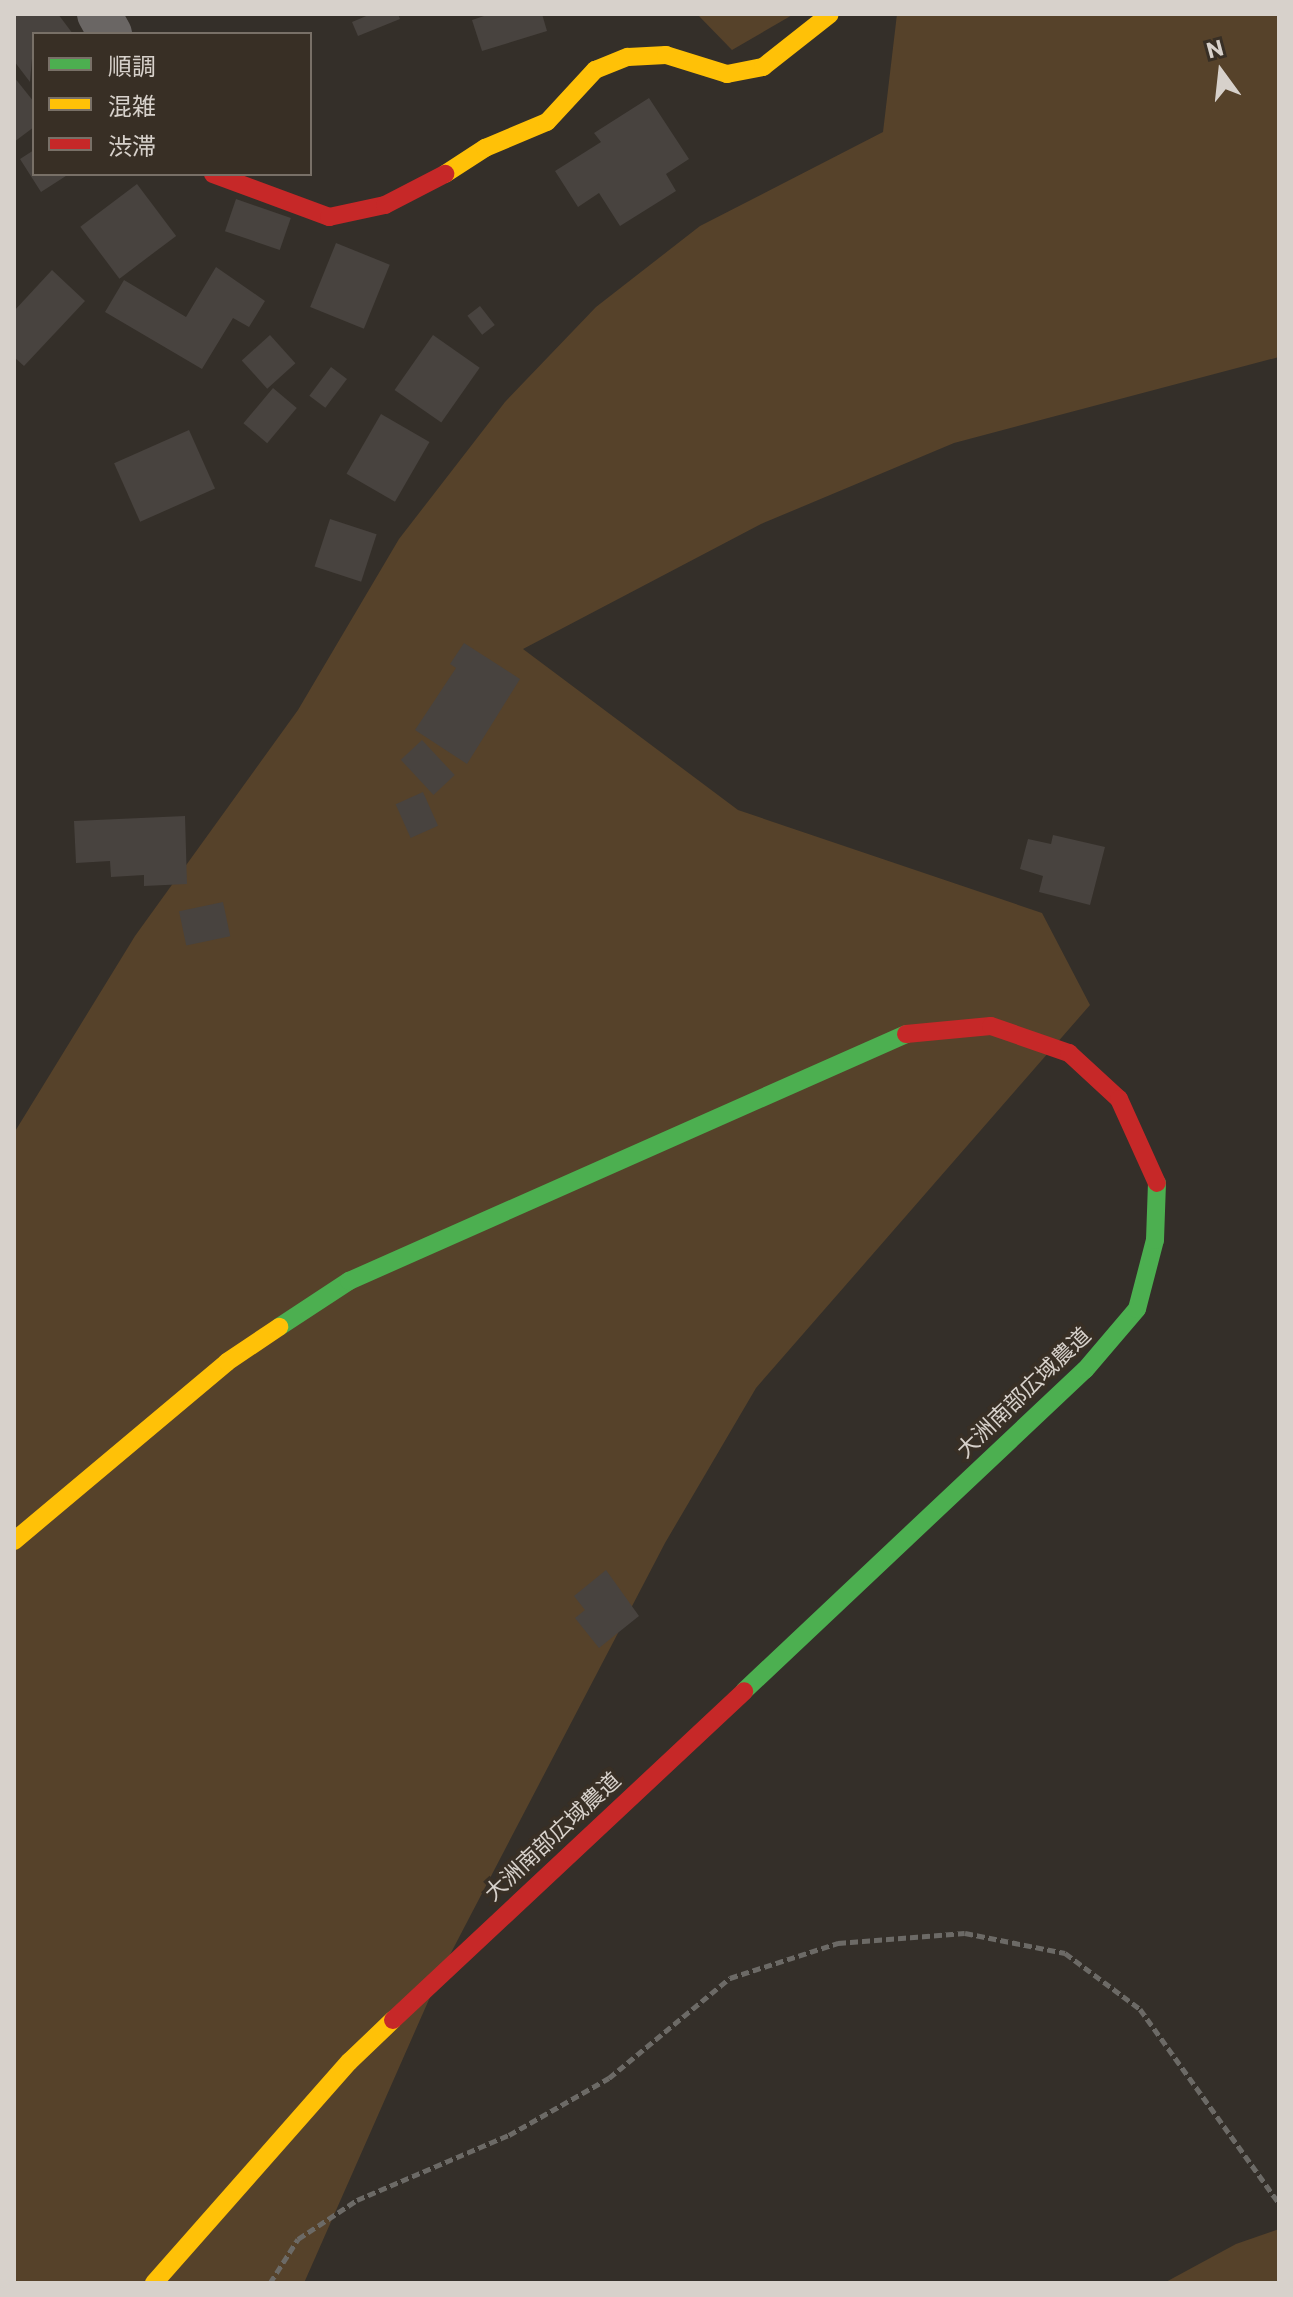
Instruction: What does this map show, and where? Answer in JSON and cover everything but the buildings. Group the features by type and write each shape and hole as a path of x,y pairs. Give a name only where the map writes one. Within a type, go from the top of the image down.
{"street":[{"path":"99,14 109,32"},
{"path":"218,176 329,217 385,205 421,190 485,148 547,122 595,70 628,57 666,55 727,74 763,67 830,14"},
{"name":"大洲南部広域農道","path":"14,1541 227,1362 349,1281 907,1033 991,1026 1069,1053 1119,1099 1157,1176 1155,1240 1137,1309 1085,1370 349,2062 154,2283"}],"path":[{"path":"270,2283 298,2239 357,2200 509,2135 609,2078 730,1978 838,1943 965,1933 1065,1953 1140,2009 1279,2203"}],"shaded area":[{"path":"697,14 794,14 732,50"},
{"path":"897,14 1279,14 1279,357 954,443 761,524 523,649 738,810 1042,913 1090,1005 756,1388 665,1543 442,1970 304,2283 14,2283 14,1133 135,936 298,710 399,539 505,402 596,307 700,226 883,132"},
{"path":"1279,2229 1279,2283 1164,2283 1236,2244"}],"traffic: fast":[{"path":"279,1327 349,1281 906,1034"},
{"path":"744,1691 1085,1370 1137,1309 1155,1240 1157,1183"}],"traffic: slow":[{"path":"445,174 485,148 547,122 595,70 628,57 666,55 727,74 763,67 830,14"},
{"path":"14,1541 227,1362 279,1327"},
{"path":"154,2283 349,2062 393,2020"}],"traffic: jam":[{"path":"218,176 329,217 385,205 445,174"},
{"path":"906,1034 991,1026 1069,1053 1119,1099 1157,1183"},
{"path":"393,2020 744,1691"}]}
